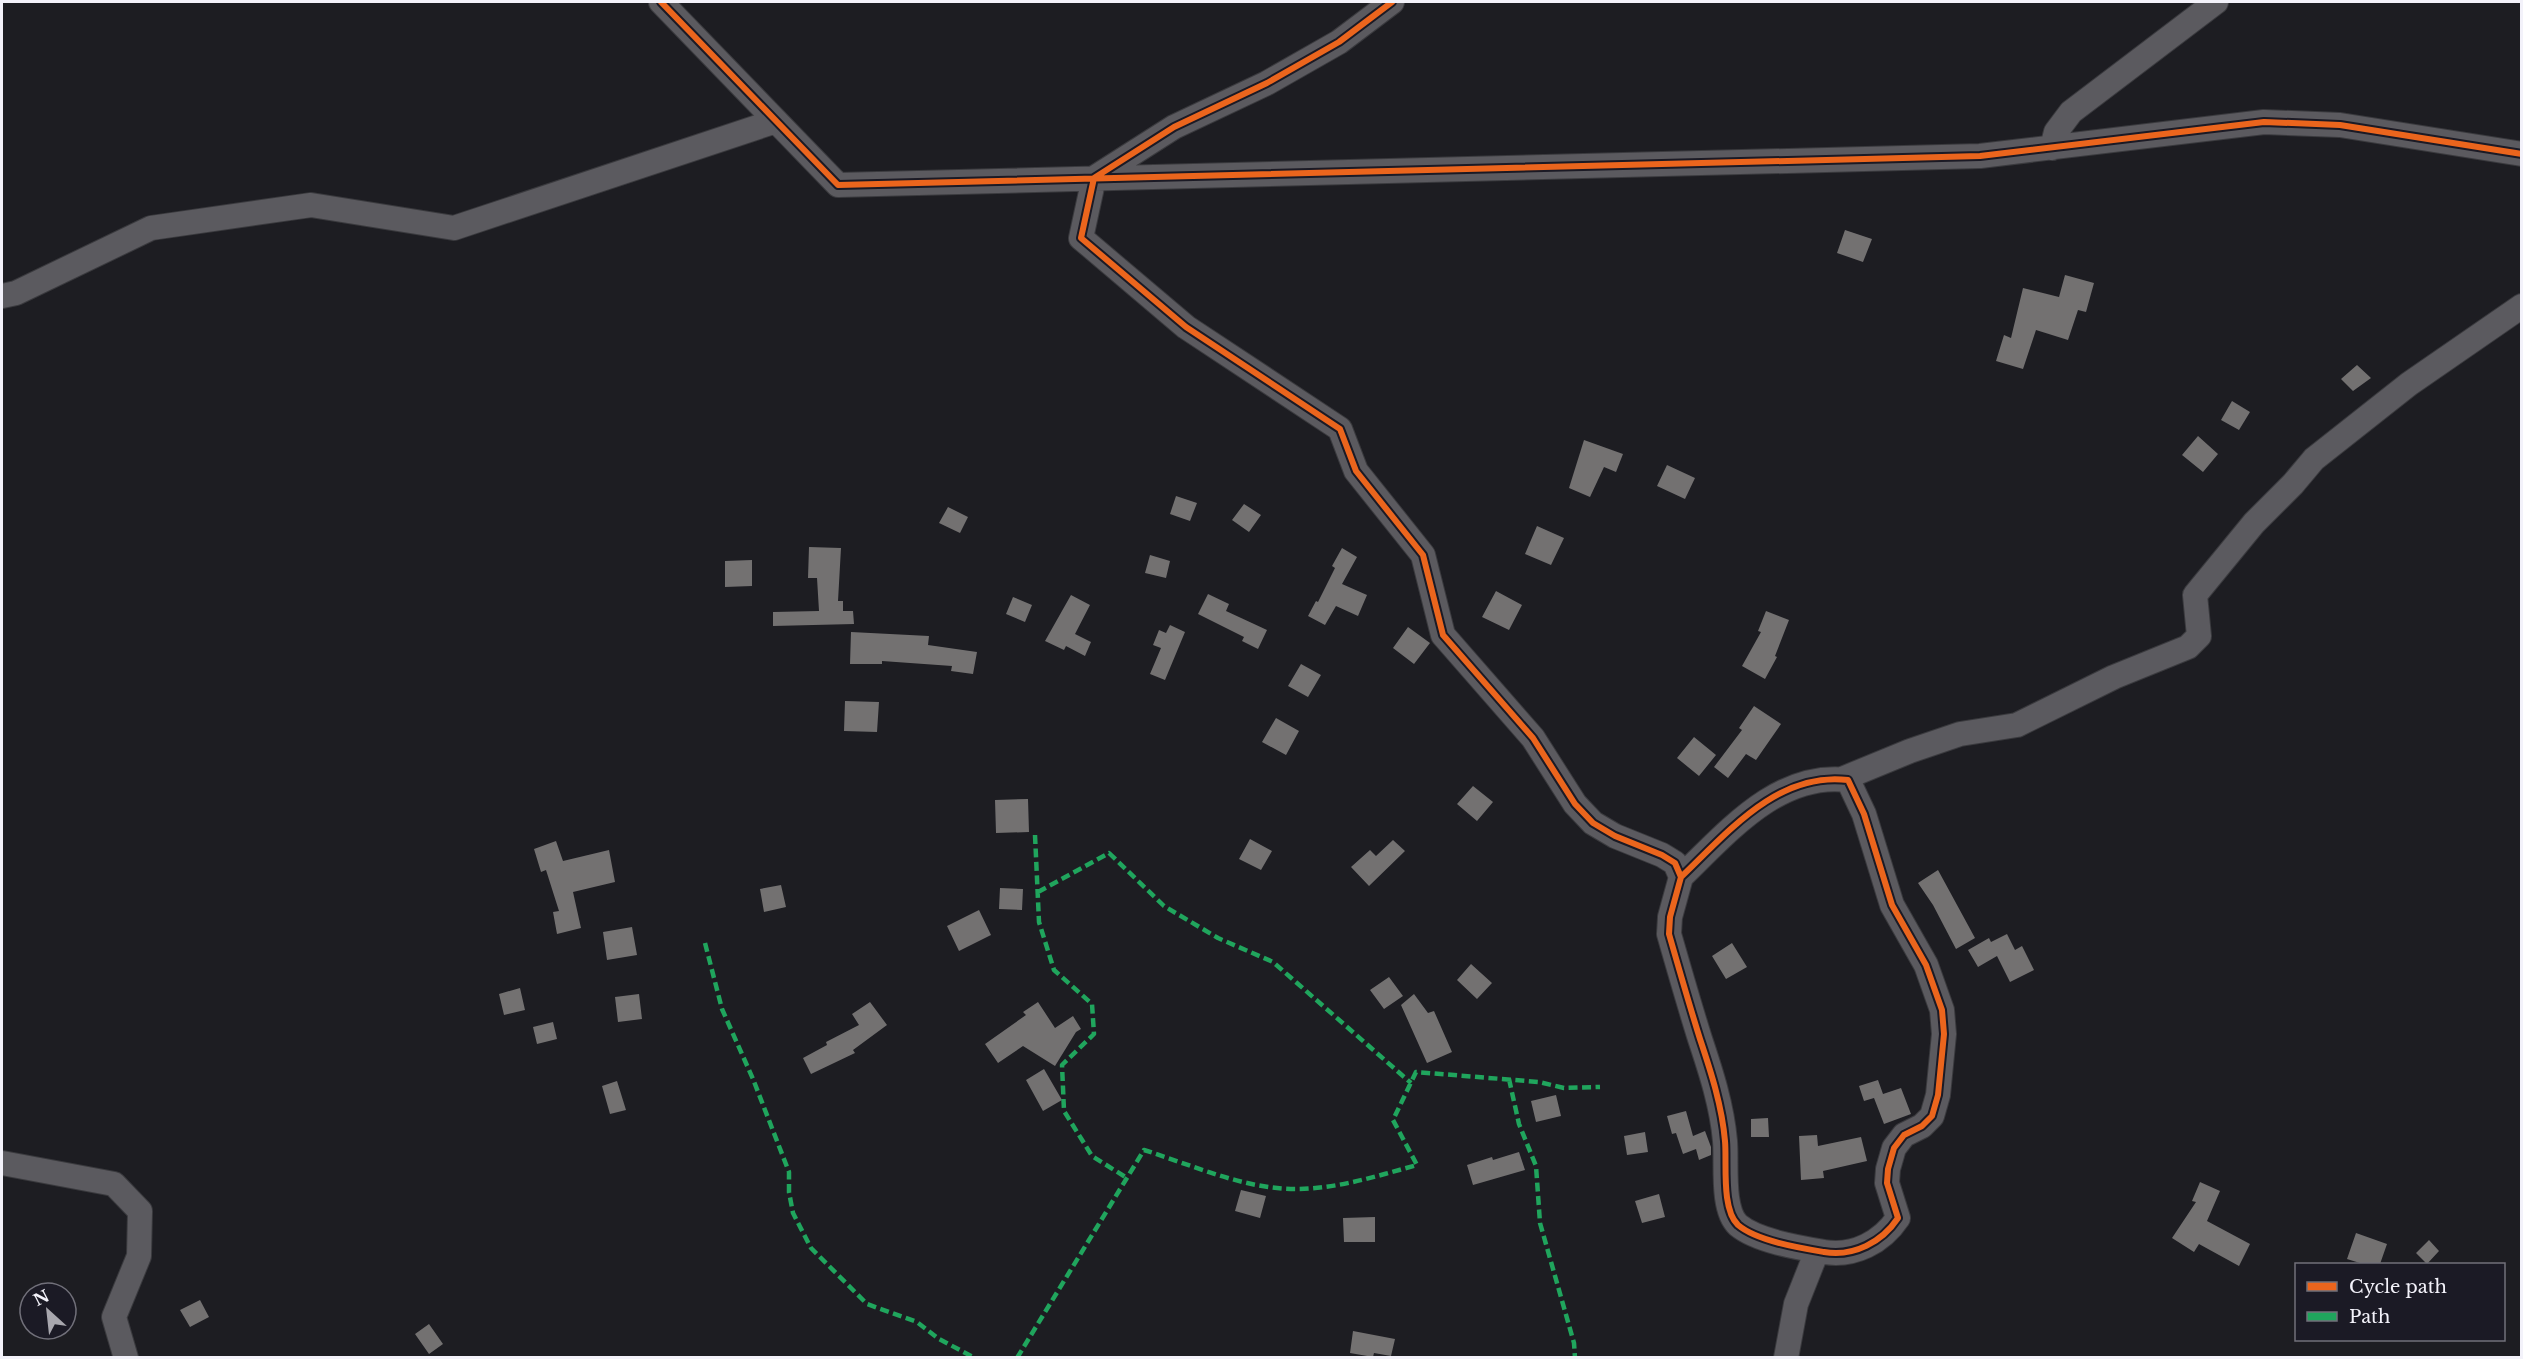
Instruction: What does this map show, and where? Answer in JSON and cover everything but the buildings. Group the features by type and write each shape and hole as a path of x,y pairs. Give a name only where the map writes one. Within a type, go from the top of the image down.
{"street":[{"path":"661,2 838,185 1980,156 2264,122 2340,125 2522,154"},
{"path":"1392,2 1339,42 1267,83 1174,127 1094,178 1082,238 1186,327 1340,429 1356,471 1423,555 1443,635 1533,738 1575,804 1593,823 1615,836 1662,855 1675,863 1681,877"},
{"path":"2052,148 2056,132 2071,112 2216,2"},
{"path":"2,296 16,293 151,228 311,205 454,228 776,121"},
{"path":"1842,779 1959,734 2017,725 2114,677 2188,647 2199,636 2195,595 2254,524 2314,459 2409,384 2522,306"},
{"path":"1827,778 1848,780 1864,814 1892,904 1926,965 1942,1010 1944,1034 1938,1095 1932,1116 1922,1126 1904,1135 1894,1148 1887,1169 1887,1183 1898,1218 1889,1232 1870,1245 1835,1254 1817,1251 1758,1236 1738,1224 1730,1212 1725,1171 1725,1141 1714,1083 1669,934 1670,917 1681,877 1756,808 1781,791 1827,778"},
{"path":"2,1163 114,1184 140,1211 138,1256 114,1317 126,1358"},
{"path":"1786,1358 1796,1304 1817,1251"}],"marked path":[{"path":"1035,835 1039,922 1054,970 1092,1004 1094,1034 1062,1065 1064,1111 1092,1156 1127,1178"},
{"path":"1038,892 1109,853 1164,906 1218,938 1273,962 1411,1083"},
{"path":"705,943 722,1009 753,1079 789,1172 789,1192 793,1213 811,1248 867,1304 917,1322 939,1339 975,1358"},
{"path":"1017,1358 1144,1150 1237,1181 1276,1188 1326,1187 1417,1165 1393,1120 1416,1072 1539,1082 1564,1088 1600,1087"},
{"path":"1509,1079 1519,1124 1536,1166 1540,1223 1574,1343 1575,1358"}],"cycle path":[{"path":"661,2 838,185 1980,156 2264,122 2340,125 2522,154"},
{"path":"1392,2 1339,42 1267,83 1174,127 1094,178 1081,238 1186,327 1340,429 1356,471 1423,555 1443,635 1533,738 1575,804 1593,823 1615,836 1662,855 1675,863 1681,877 1670,917 1669,934 1719,1102 1724,1128 1727,1197 1729,1208 1738,1225 1767,1240 1824,1252 1846,1252 1866,1246 1884,1234 1898,1218 1887,1183 1888,1169 1894,1148 1904,1135 1922,1126 1932,1116 1938,1095 1944,1034 1942,1010 1926,965 1892,905 1864,814 1848,780 1823,780 1799,785 1777,795 1736,825 1681,877"}]}
